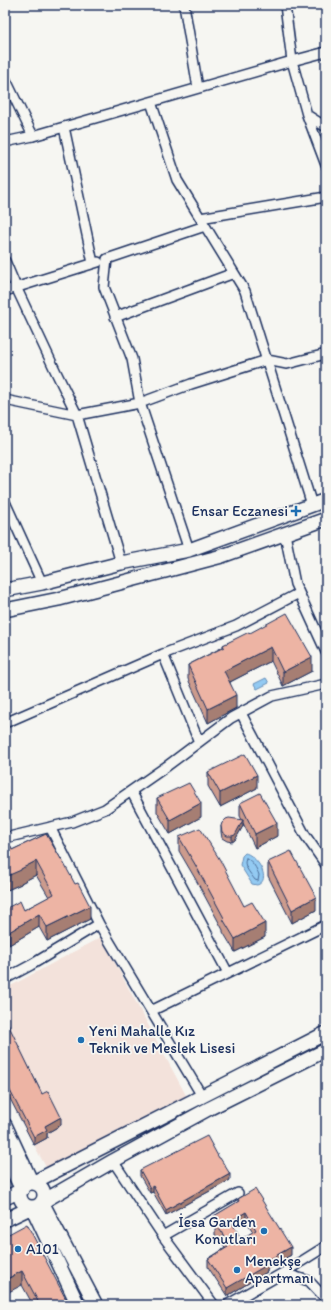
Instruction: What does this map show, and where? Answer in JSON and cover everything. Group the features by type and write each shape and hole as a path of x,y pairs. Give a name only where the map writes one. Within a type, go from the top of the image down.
{"main road":[{"path":"5,590 42,583 121,563 189,550 326,500"},
{"path":"5,610 59,599 222,556 326,519"},
{"path":"5,1198 326,1033"},
{"path":"5,1220 37,1205 113,1161 210,1108 326,1050"},
{"path":"5,1125 27,1187"},
{"path":"5,1155 27,1187"},
{"path":"36,1184 42,1188 44,1195 37,1205 28,1206 22,1202 21,1194 27,1187 36,1184"},
{"path":"37,1205 78,1305"},
{"path":"37,1205 96,1305"}],"street":[{"path":"184,5 198,88"},
{"path":"285,5 292,61 307,115 326,165"},
{"path":"5,142 34,136 326,52"},
{"path":"5,78 34,136"},
{"path":"151,102 177,180 245,291 312,505"},
{"path":"307,115 326,127"},
{"path":"64,127 93,263"},
{"path":"5,290 107,259 203,222 326,197"},
{"path":"107,259 104,287 132,359 140,403 189,550"},
{"path":"5,261 55,370 78,415 121,563"},
{"path":"115,317 234,273"},
{"path":"5,400 78,415 140,403 191,384 267,360 287,364 326,354"},
{"path":"5,502 42,583"},
{"path":"285,534 295,584 326,652"},
{"path":"5,723 163,654 236,626 299,593"},
{"path":"163,654 199,742"},
{"path":"5,838 72,822 105,809 241,712 272,696 326,684"},
{"path":"241,712 305,835 326,865"},
{"path":"131,791 228,973"},
{"path":"50,827 99,924 202,1096"},
{"path":"5,979 99,924"},
{"path":"151,1011 326,925"},
{"path":"113,1161 163,1236 214,1305"},
{"path":"163,1236 238,1192"},
{"path":"227,1305 326,1246"},
{"path":"283,1272 309,1281 326,1299"}],"shaded area":[{"name":"Yeni Mahalle Kız Teknik ve Meslek Lisesi","path":"101,937 187,1097 48,1171 5,1091 5,989"}],"water":[{"path":"266,678 269,683 257,689 254,684"},
{"path":"245,853 254,858 263,873 262,882 257,885 252,884 240,865 242,856"}],"building":[{"path":"287,613 312,657 283,672 271,647 224,671 236,695 208,709 188,665 224,647 223,645 249,632 250,633"},
{"path":"245,754 257,775 220,793 208,772"},
{"path":"189,783 201,803 170,820 157,798"},
{"path":"260,793 277,823 255,834 240,803"},
{"path":"226,819 243,820 235,835 232,836 227,836 222,832 221,826"},
{"path":"200,828 220,860 244,906 252,902 265,923 235,939 179,837"},
{"path":"46,834 75,884 78,883 90,906 47,927 39,914 9,932 5,924 5,909 20,901 24,910 54,894 36,861 5,877 5,848 11,846 12,850"},
{"path":"291,851 316,897 292,910 268,862"},
{"path":"5,1020 42,1094 48,1091 61,1117 45,1126 47,1130 34,1137 5,1081"},
{"path":"207,1136 230,1174 166,1210 153,1186 150,1188 140,1170"},
{"path":"255,1189 291,1247 265,1262 267,1265 227,1288 208,1259 228,1247 221,1231 215,1227 217,1221 214,1216 239,1201 238,1199","holes":["246,1212 256,1230 241,1239 231,1221"]},
{"path":"27,1224 69,1305 40,1305 22,1271 5,1280 5,1236"}],"place":[{"name":"Ensar Eczanesi","path":"296,511"},
{"name":"Yeni Mahalle Kız Teknik ve Meslek Lisesi","path":"81,1040"},
{"name":"İesa Garden Konutları","path":"264,1231"},
{"name":"A101","path":"18,1249"},
{"name":"Menekşe Apartmanı","path":"237,1270"}]}
